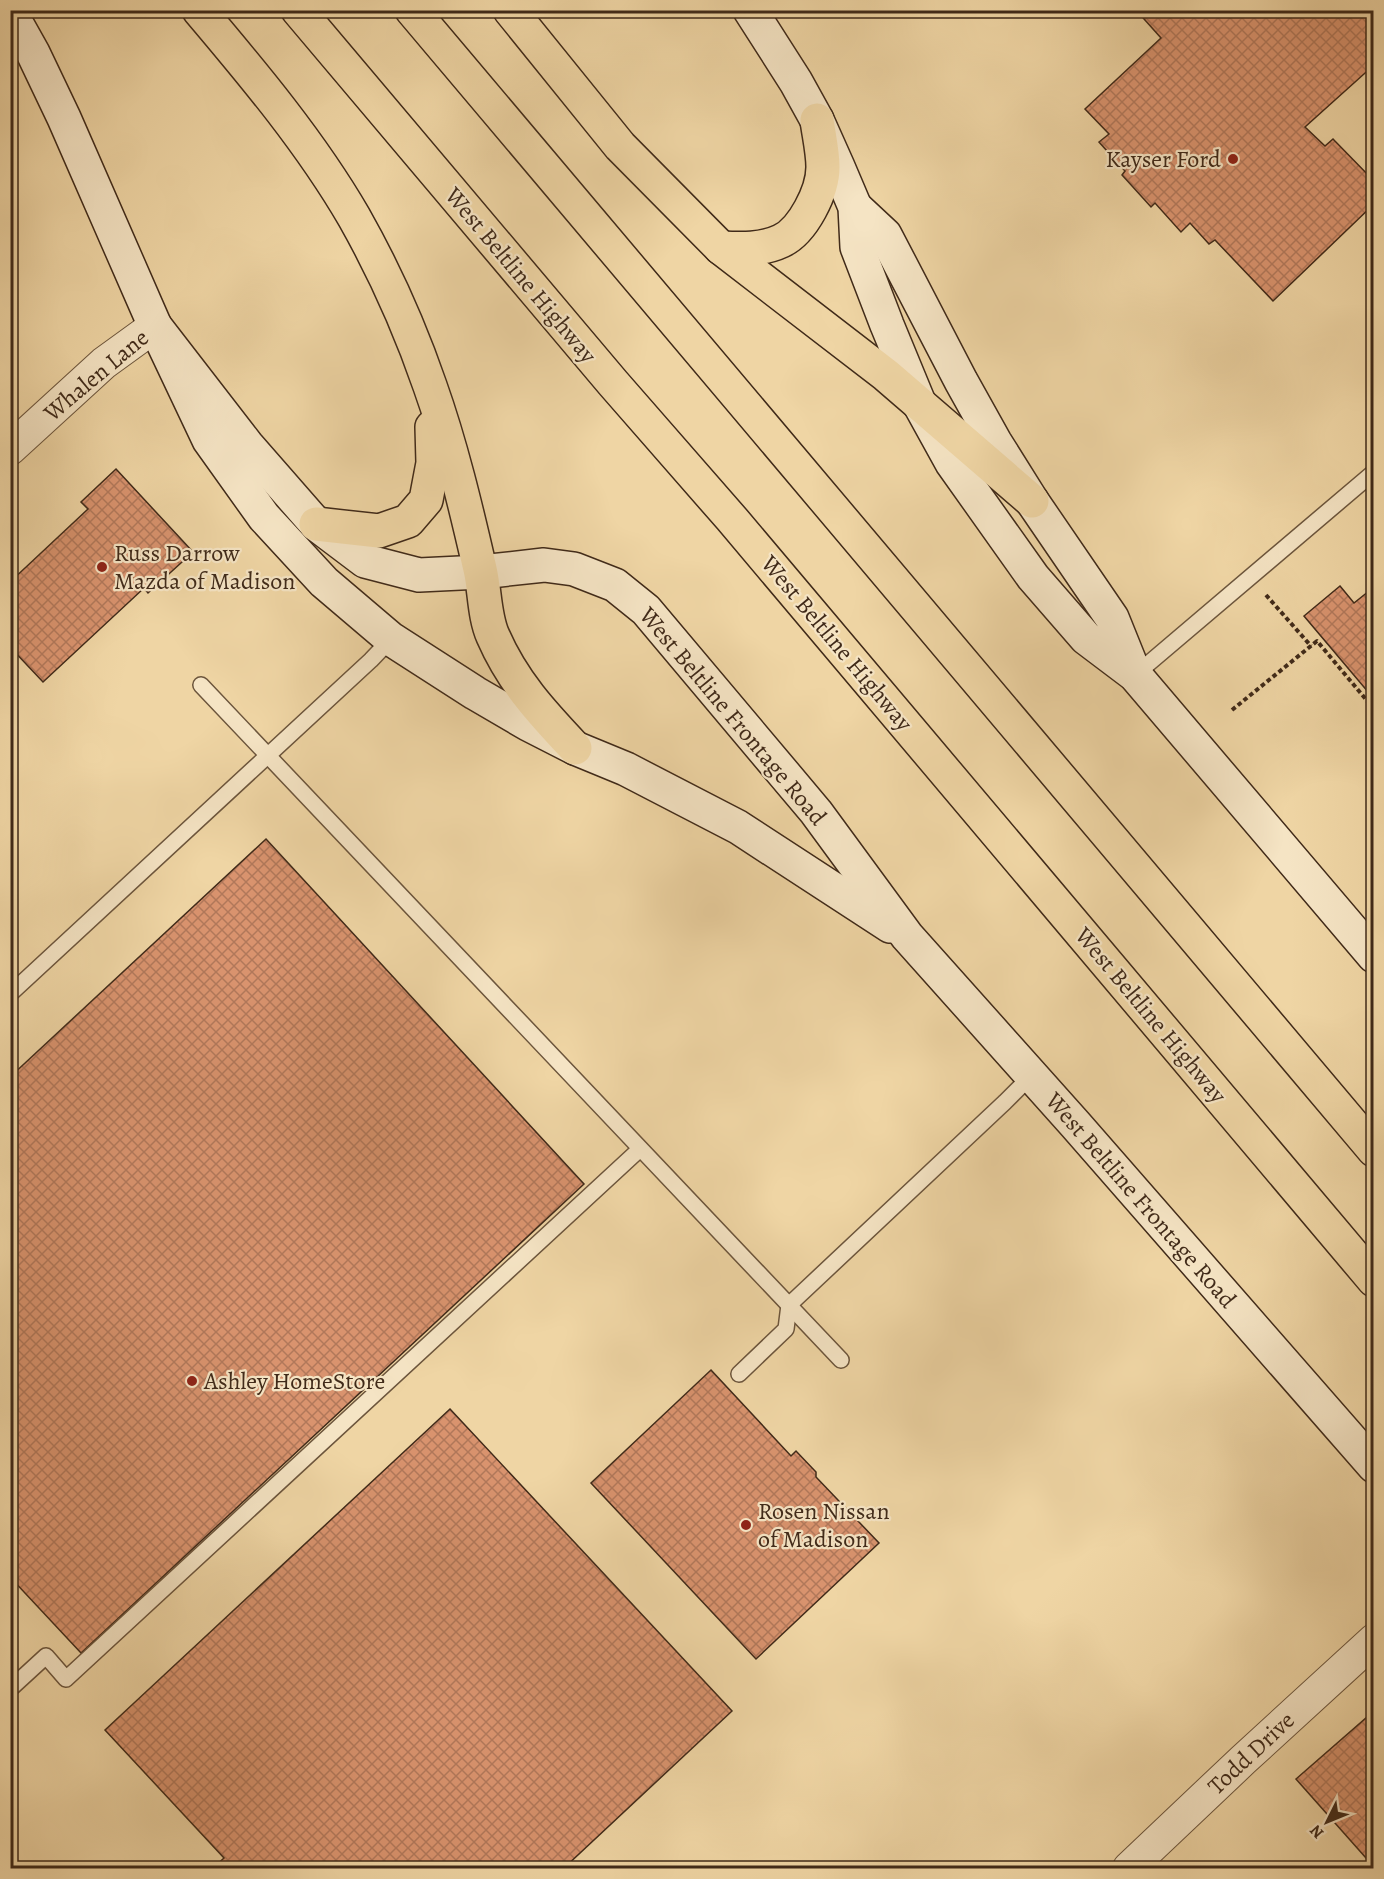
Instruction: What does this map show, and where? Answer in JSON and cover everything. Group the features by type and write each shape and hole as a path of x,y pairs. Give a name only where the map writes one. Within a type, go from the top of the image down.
{"highway":[{"path":"199,10 304,141 352,215 384,273 430,386 461,490 481,572 491,633 509,669 533,703 575,748"},
{"name":"West Beltline Highway","path":"298,10 613,383 739,527 1374,1280"},
{"path":"412,10 1374,1150"},
{"path":"510,10 620,146 721,248 886,375 1032,501"},
{"path":"721,248 754,249 782,241 797,228 810,211 819,190 823,167 817,120"},
{"path":"316,524 379,531 408,521 426,500 433,463 430,386"}],"street":[{"path":"750,10 785,64 817,120 855,207 857,248 886,325 920,405 952,464 1034,577 1086,638 1135,675 1374,956"},
{"name":"West Beltline Frontage Road","path":"10,12 33,53 64,118 155,326 209,440 264,517 324,582 391,639 484,698 575,748 627,770 738,827 907,936"},
{"path":"855,207 885,235 995,442 1032,501 1112,618 1135,675"},
{"name":"West Beltline Frontage Road","path":"155,326 248,445 316,524 365,561 419,575 481,572 544,565 574,568 615,585 646,610 816,812 907,936 1032,1074 1374,1466"},
{"name":"Whalen Lane","path":"10,449 104,363 155,326"},
{"name":"Todd Drive","path":"1129,1869 1374,1640"}],"lane":[{"path":"1135,675 1374,472"},
{"path":"10,994 391,639"},
{"path":"201,685 841,1360"},
{"path":"739,1374 786,1329 789,1305 1032,1074"},
{"path":"10,1689 45,1656 66,1679 640,1149"}],"path":[{"path":"1250,577 1311,646"},
{"path":"1232,710 1317,641 1374,708"}],"building":[{"name":"Kayser Ford","path":"1136,10 1374,10 1374,65 1305,127 1325,146 1333,139 1374,181 1374,204 1273,301 1215,240 1209,244 1190,223 1181,232 1155,203 1151,207 1122,175 1125,171 1099,142 1109,134 1085,109 1161,38"},
{"name":"Russ Darrow Mazda of Madison","path":"116,469 193,552 148,593 144,588 43,682 10,647 10,582 88,509 81,502"},
{"path":"1340,586 1354,603 1374,587 1374,699 1304,616"},
{"name":"Ashley HomeStore","path":"266,839 584,1184 81,1653 10,1577 10,1077"},
{"name":"Rosen Nissan of Madison","path":"711,1370 791,1456 796,1451 816,1472 816,1477 879,1543 756,1659 591,1483"},
{"path":"450,1409 732,1711 564,1868 213,1868 224,1858 105,1730"},
{"path":"1374,1711 1374,1867 1296,1779"}],"place":[{"name":"Kayser Ford","path":"1233,159"},
{"name":"Russ Darrow Mazda of Madison","path":"102,567"},
{"name":"Ashley HomeStore","path":"192,1381"},
{"name":"Rosen Nissan of Madison","path":"746,1525"}]}
